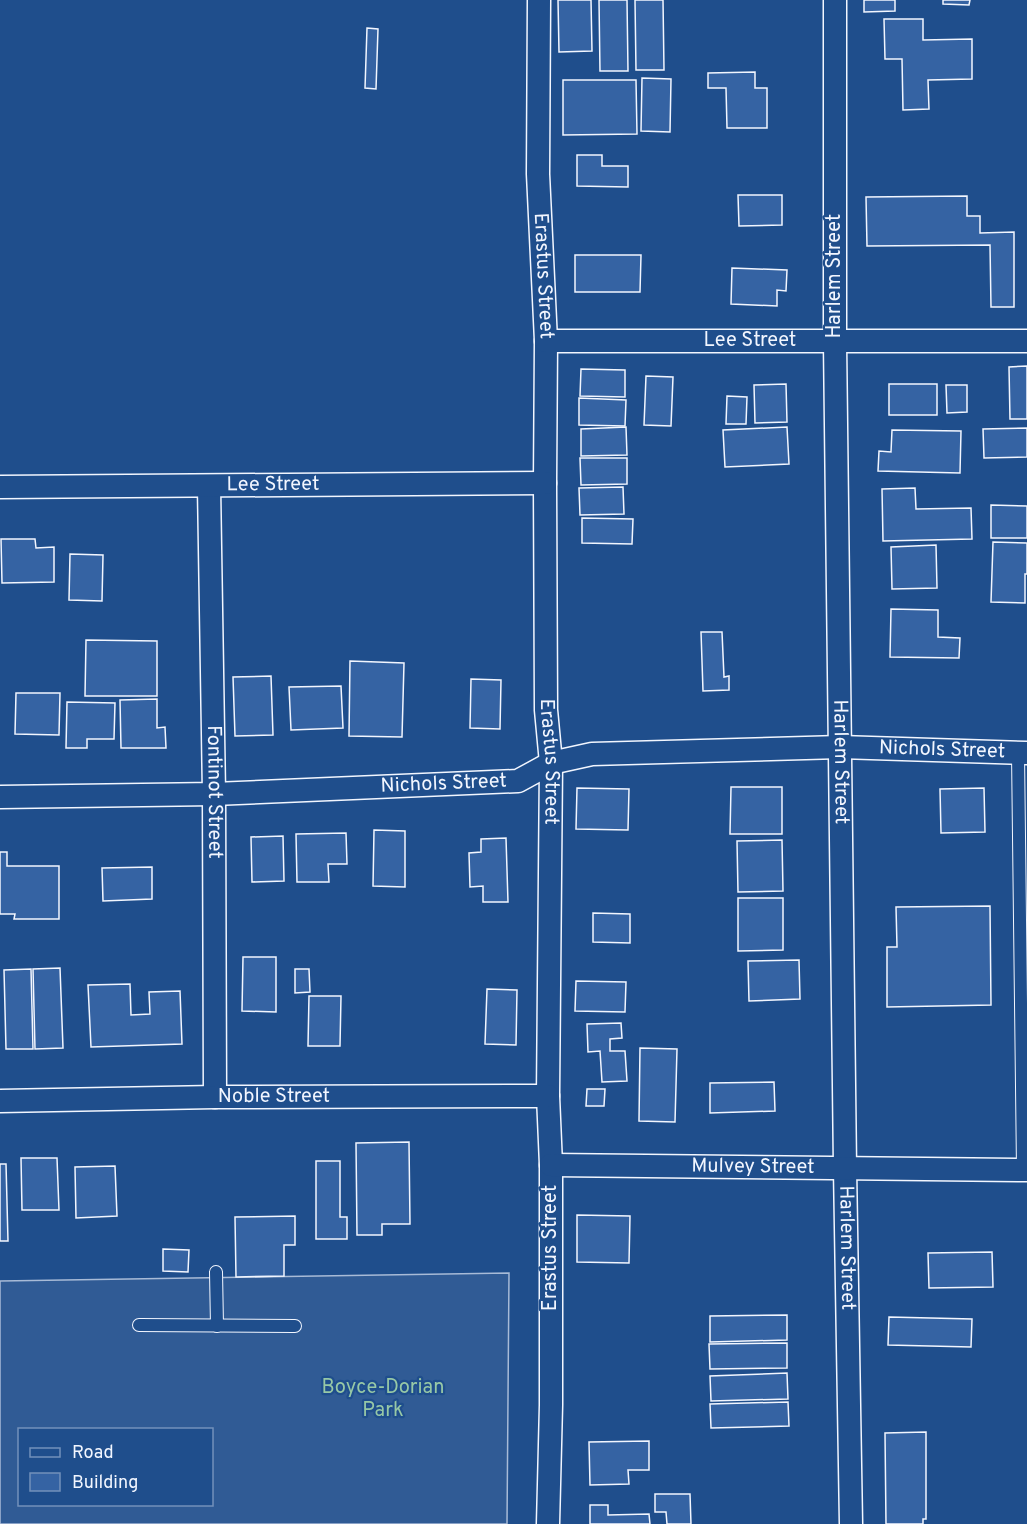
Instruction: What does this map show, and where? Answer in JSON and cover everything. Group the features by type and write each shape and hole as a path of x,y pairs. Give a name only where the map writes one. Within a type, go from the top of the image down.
{"street":[{"name":"Erastus Street","path":"539,0 537,174 546,341 546,710 551,763 548,1096 551,1165 551,1405 548,1524"},
{"name":"Harlem Street","path":"835,0 835,342 851,1524"},
{"name":"Lee Street","path":"546,341 1027,341"},
{"name":"Lee Street","path":"0,487 545,483"},
{"name":"Fontinot Street","path":"208,486 214,794 214,1097"},
{"name":"Nichols Street","path":"0,797 214,794 518,781 551,763 592,754 840,747 1022,753"},
{"name":"Noble Street","path":"0,1101 214,1097 548,1096"},
{"name":"Mulvey Street","path":"551,1165 1025,1170"}],"lane":[{"path":"1022,753 1025,1170"},
{"path":"216,1272 217,1326"},
{"path":"139,1325 295,1326"}],"shaded area":[{"name":"Boyce-Dorian Park","path":"509,1273 507,1524 0,1524 0,1281"}],"building":[{"path":"558,0 591,0 592,51 559,52"},
{"path":"599,0 627,0 628,71 600,71"},
{"path":"635,0 663,0 664,70 636,70"},
{"path":"864,0 895,0 895,11 864,12"},
{"path":"943,0 970,0 969,5 943,4"},
{"path":"884,19 923,19 923,40 972,39 972,79 928,80 929,109 903,110 902,59 885,59"},
{"path":"367,28 378,29 376,89 365,88"},
{"path":"755,72 755,88 767,88 767,128 727,128 726,88 708,88 708,73"},
{"path":"642,78 671,79 670,132 641,131"},
{"path":"563,80 636,80 637,134 563,135"},
{"path":"577,155 602,155 602,166 628,166 628,187 577,186"},
{"path":"738,195 782,195 782,225 739,226"},
{"path":"967,196 967,216 980,216 980,233 1014,232 1014,307 991,307 990,245 867,246 866,197"},
{"path":"575,255 641,255 640,292 575,292"},
{"path":"732,268 787,270 786,291 777,290 777,306 731,304"},
{"path":"1027,366 1027,419 1010,419 1009,367"},
{"path":"581,369 625,370 625,397 580,396"},
{"path":"646,376 673,377 671,426 644,425"},
{"path":"786,384 787,422 755,423 754,385"},
{"path":"889,384 937,384 937,415 889,415"},
{"path":"946,385 967,385 967,412 947,413"},
{"path":"727,396 747,397 746,424 726,424"},
{"path":"579,398 626,400 625,426 579,425"},
{"path":"626,427 627,455 581,456 581,429"},
{"path":"787,427 789,464 725,467 723,430"},
{"path":"1027,428 1027,457 984,458 983,429"},
{"path":"892,430 961,431 960,473 878,471 879,451 891,452"},
{"path":"580,458 627,458 627,484 581,485"},
{"path":"623,487 624,514 580,515 579,488"},
{"path":"915,488 916,509 971,508 972,539 883,541 882,489"},
{"path":"991,505 1027,506 1027,538 991,538"},
{"path":"582,518 633,519 632,544 582,543"},
{"path":"1,539 35,539 36,548 54,547 54,582 2,583"},
{"path":"993,542 1027,543 1025,603 991,602"},
{"path":"936,545 937,588 892,589 891,547"},
{"path":"70,554 103,555 102,601 69,600"},
{"path":"891,609 938,610 938,637 960,638 959,658 890,657"},
{"path":"701,632 722,632 724,677 729,676 729,690 703,691"},
{"path":"86,640 157,641 157,696 85,696"},
{"path":"350,661 404,663 402,737 349,736"},
{"path":"271,676 273,735 235,736 233,677"},
{"path":"471,679 501,680 500,729 470,728"},
{"path":"341,686 343,728 291,730 289,687"},
{"path":"16,693 60,693 59,735 15,734"},
{"path":"157,699 157,728 165,727 166,748 121,748 120,700"},
{"path":"67,702 115,703 114,739 87,739 87,748 66,748"},
{"path":"731,787 782,787 782,834 730,834"},
{"path":"577,788 629,789 628,830 576,829"},
{"path":"984,788 985,832 941,833 940,789"},
{"path":"374,830 405,831 405,887 373,886"},
{"path":"346,833 347,864 328,864 329,882 297,882 296,834"},
{"path":"283,836 284,881 252,882 251,837"},
{"path":"506,838 508,902 483,902 483,886 470,887 469,853 481,852 481,839"},
{"path":"782,840 783,891 738,892 737,841"},
{"path":"0,852 7,852 7,866 59,866 59,919 14,919 15,914 0,914"},
{"path":"152,867 152,899 103,901 102,868"},
{"path":"738,898 783,898 783,950 738,951"},
{"path":"990,906 991,1005 887,1007 887,947 897,947 896,907"},
{"path":"593,913 630,914 630,943 593,942"},
{"path":"243,957 276,957 276,1012 242,1011"},
{"path":"799,960 800,999 749,1001 748,961"},
{"path":"60,968 63,1048 35,1049 33,969"},
{"path":"31,969 33,1049 6,1049 4,970"},
{"path":"295,969 309,969 310,992 295,993"},
{"path":"576,981 626,982 625,1012 575,1011"},
{"path":"130,984 131,1015 150,1014 149,992 180,991 182,1044 91,1047 88,985"},
{"path":"487,989 517,990 516,1045 485,1044"},
{"path":"309,996 341,996 340,1046 308,1046"},
{"path":"621,1023 622,1038 610,1039 610,1051 625,1051 627,1081 602,1082 600,1051 588,1052 587,1024"},
{"path":"640,1048 677,1049 675,1122 639,1121"},
{"path":"774,1082 775,1111 710,1113 710,1083"},
{"path":"587,1089 605,1089 604,1106 586,1106"},
{"path":"409,1142 410,1224 382,1224 382,1235 357,1235 356,1143"},
{"path":"21,1158 57,1158 59,1210 22,1210"},
{"path":"316,1161 340,1161 340,1217 347,1217 347,1239 316,1239"},
{"path":"0,1164 6,1164 8,1241 0,1241"},
{"path":"115,1166 117,1216 76,1218 75,1167"},
{"path":"577,1215 630,1216 629,1263 577,1262"},
{"path":"295,1216 295,1245 284,1245 284,1276 236,1277 235,1217"},
{"path":"163,1249 189,1250 188,1272 163,1271"},
{"path":"992,1252 993,1287 929,1288 928,1253"},
{"path":"787,1315 787,1340 710,1342 710,1316"},
{"path":"889,1317 972,1319 971,1347 888,1345"},
{"path":"787,1343 787,1368 710,1369 709,1344"},
{"path":"787,1373 788,1399 711,1401 710,1376"},
{"path":"788,1402 789,1426 711,1428 710,1404"},
{"path":"926,1432 926,1519 923,1519 923,1524 886,1524 885,1433"},
{"path":"649,1441 649,1470 628,1470 629,1484 590,1485 589,1442"},
{"path":"655,1494 690,1494 691,1524 667,1524 666,1512 655,1512"},
{"path":"590,1505 608,1505 608,1515 649,1514 650,1524 590,1524"}]}
